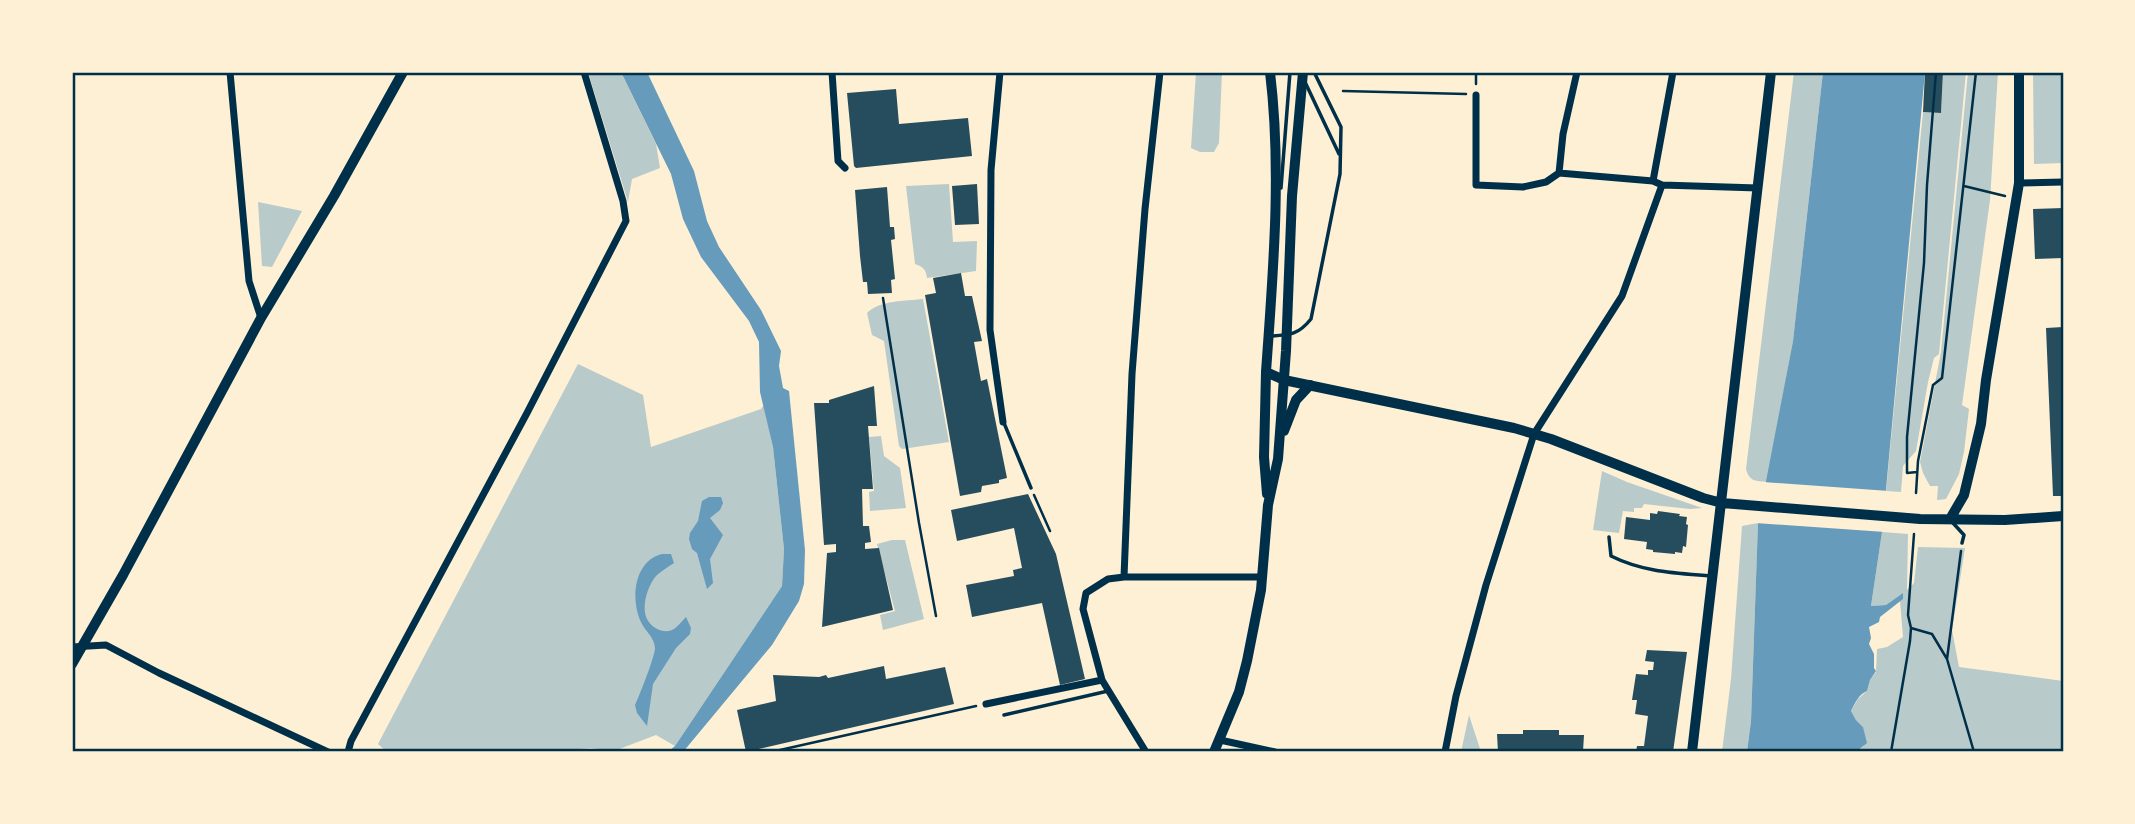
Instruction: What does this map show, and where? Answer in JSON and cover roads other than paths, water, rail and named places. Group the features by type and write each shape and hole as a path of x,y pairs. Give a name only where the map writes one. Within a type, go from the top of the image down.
{"main road":[{"path":"72,664 76,647 130,563 261,318 334,196 403,72"},
{"path":"1268,505 1264,457 1266,372 1273,278 1275,150 1275,112 1270,72"},
{"path":"1692,752 1771,72"},
{"path":"1950,519 1964,495 1981,424 2019,183 2019,72"},
{"path":"1214,752 1247,662 1262,577 1268,505 1278,459 1292,196 1303,73"},
{"path":"1266,372 1284,380 1514,428 1722,503 1920,519 2005,520 2063,516"},
{"path":"1280,441 1296,400 1310,385"}],"street":[{"path":"230,72 249,281 261,318"},
{"path":"348,752 351,741 527,413 626,221 623,201 584,72"},
{"path":"832,72 838,160 845,167"},
{"path":"1000,72 990,170 990,330 1003,422"},
{"path":"1124,577 1132,374 1145,209 1160,72"},
{"path":"1559,173 1563,134 1577,72"},
{"path":"1653,181 1673,72"},
{"path":"1476,95 1476,184 1522,187 1546,182 1559,173 1653,181 1662,185 1758,188"},
{"path":"2019,183 2063,182"},
{"path":"1445,752 1456,696 1486,586 1534,434 1622,296 1662,185"},
{"path":"1146,752 1102,680 1083,609 1086,593 1108,579 1124,577 1262,577"},
{"path":"76,647 106,645 159,673 328,752"},
{"path":"986,704 1102,680"},
{"path":"1220,740 1275,752"}],"lane":[{"path":"1273,278 1290,72"},
{"path":"1269,336 1301,331 1311,319 1340,174 1341,127 1314,72"},
{"path":"1303,73 1340,156"},
{"path":"1003,422 1031,488"},
{"path":"1950,519 1964,535 1962,543"},
{"path":"1609,537 1611,556 1629,565 1648,570 1712,576"},
{"path":"1004,715 1108,691"}],"water":[{"path":"621,72 647,72 694,171 707,221 719,247 761,310 781,351 779,366 783,388 789,391 805,550 804,584 799,601 772,645 683,752 668,752 675,746 782,586 784,549 773,447 760,392 759,342 749,321 701,257 683,219 671,174"},
{"path":"1823,72 1925,72 1882,532 1871,606 1886,605 1903,593 1903,599 1880,617 1879,622 1869,627 1869,644 1874,654 1876,671 1867,691 1859,697 1851,711 1863,727 1867,743 1856,752 1747,752 1751,721 1758,523 1793,341"},
{"path":"709,497 721,497 723,503 720,510 710,518 723,535 710,559 713,583 707,589 697,553 692,549 689,539 698,521 702,501"},
{"path":"662,554 671,554 674,563 658,574 651,583 645,603 646,617 655,628 669,631 686,617 691,628 690,634 676,648 653,684 647,726 637,713 635,705 655,648 638,615 635,594 640,573 645,565"}]}
